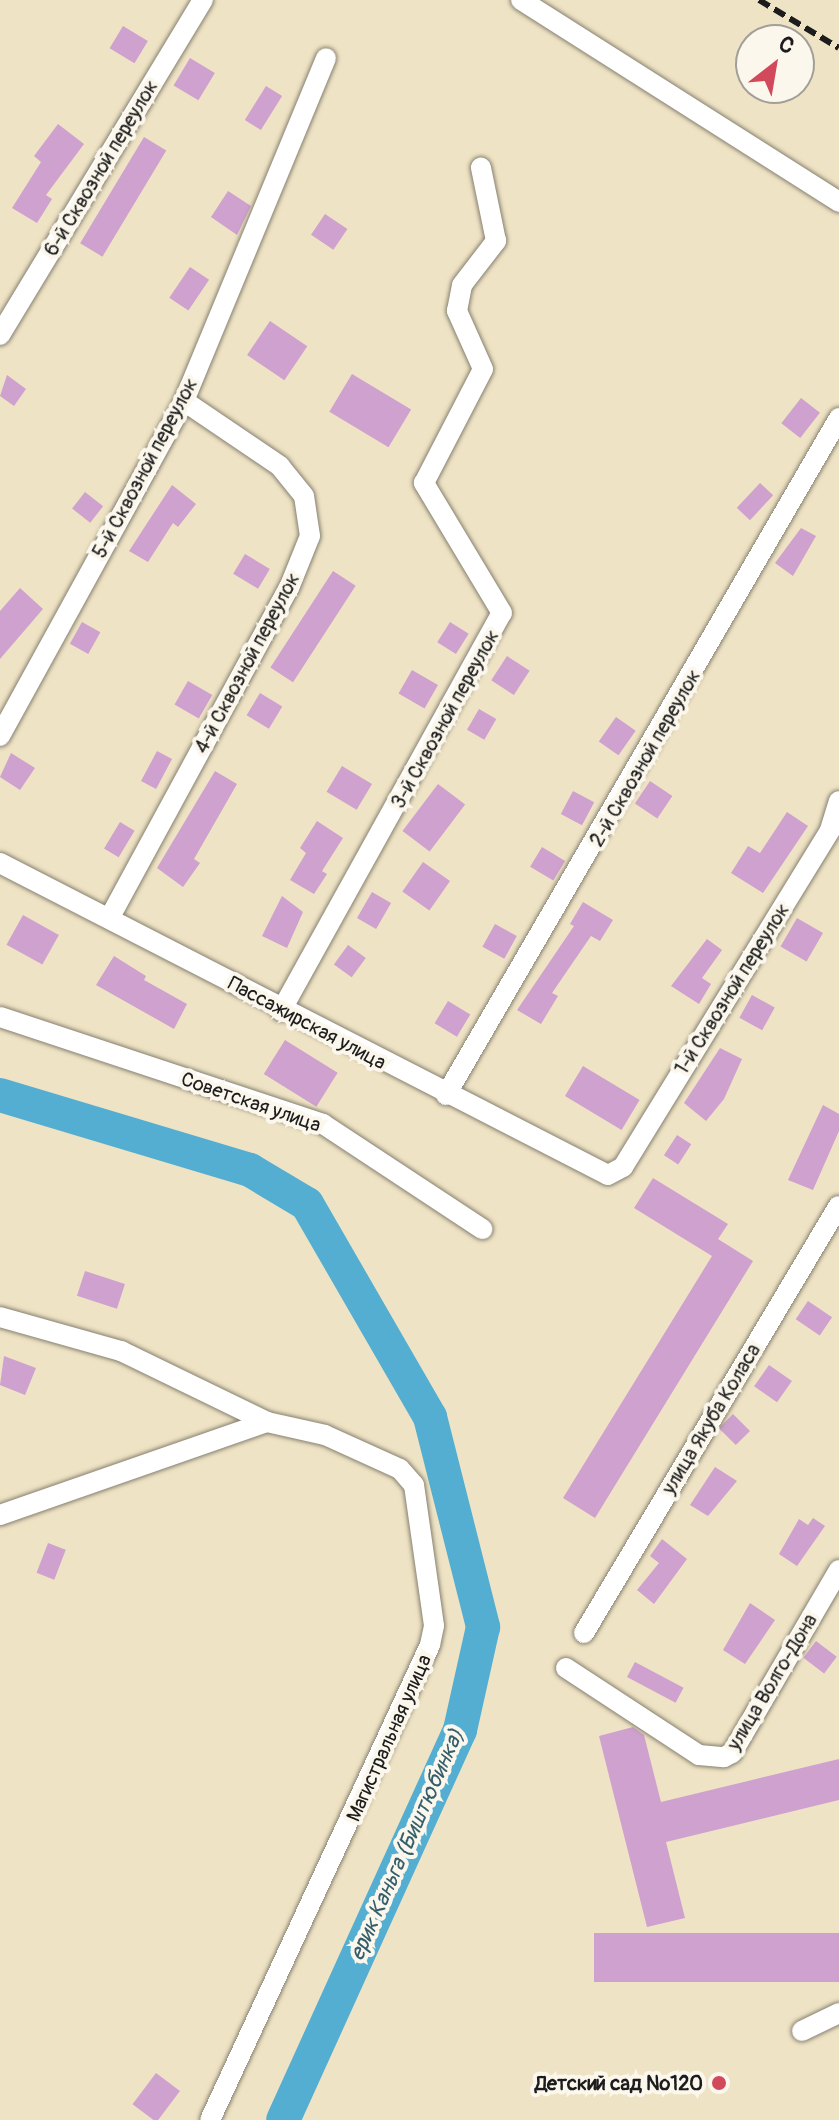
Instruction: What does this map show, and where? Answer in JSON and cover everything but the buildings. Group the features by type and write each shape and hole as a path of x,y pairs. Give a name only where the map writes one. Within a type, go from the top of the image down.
{"street":[{"name":"6-й Сквозной переулок","path":"0,335 203,0"},
{"path":"521,0 839,202"},
{"name":"5-й Сквозной переулок","path":"0,736 184,401 326,58"},
{"name":"3-й Сквозной переулок","path":"281,1011 502,613 424,483 483,369 457,311 462,285 496,241 481,168"},
{"name":"4-й Сквозной переулок","path":"110,917 289,588 310,536 304,496 280,466 184,401"},
{"name":"2-й Сквозной переулок","path":"446,1095 839,418"},
{"name":"1-й Сквозной переулок","path":"618,1173 830,830 839,801"},
{"name":"Пассажирская улица","path":"0,863 110,917 281,1011 446,1095 598,1170 618,1173"},
{"name":"Советская улица","path":"0,1017 323,1124 482,1229"},
{"name":"улица Якуба Коласа","path":"584,1633 839,1206"},
{"path":"0,1317 121,1351 267,1422"},
{"path":"0,1515 267,1422"},
{"name":"Магистральная улица","path":"210,2120 361,1802 434,1626 417,1492 410,1477 325,1435 267,1422"},
{"name":"улица Волго-Дона","path":"566,1668 699,1755 724,1757 732,1753 839,1570"},
{"path":"802,2031 839,2013"}],"waterway":[{"name":"ерик Каньга (Биштюбинка)","path":"0,1095 250,1170 307,1204 430,1417 483,1627 460,1730 283,2120"}],"railway":[{"path":"759,0 839,48"}],"place":[{"name":"Детский сад №120","path":"719,2083"}]}
